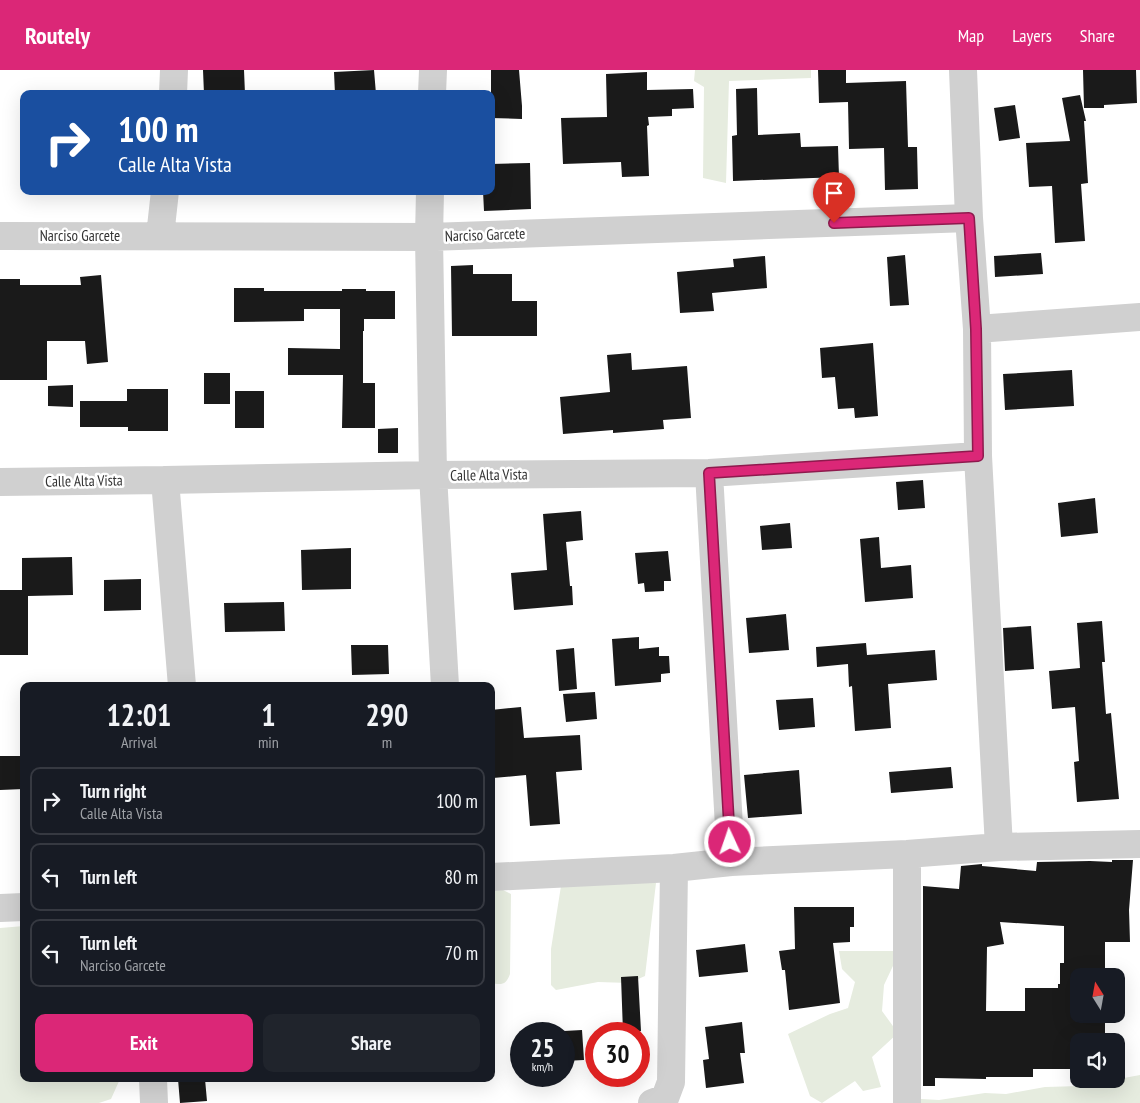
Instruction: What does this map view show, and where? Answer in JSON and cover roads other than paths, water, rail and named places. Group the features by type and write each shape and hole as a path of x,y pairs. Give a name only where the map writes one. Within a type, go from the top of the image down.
{"street":[{"path":"173,90 174,70"},
{"path":"432,90 433,70"},
{"path":"963,70 976,329 978,456 999,847"},
{"path":"160,236 165,195"},
{"path":"430,195 433,475 445,682"},
{"name":"Narciso Garcete","path":"0,236 429,237 969,218"},
{"path":"976,329 1140,317"},
{"name":"Calle Alta Vista","path":"0,482 433,475 709,473 978,456"},
{"path":"709,473 731,862"},
{"path":"165,480 182,682"},
{"path":"495,877 674,868 731,862 907,854 999,847 1140,844"},
{"path":"907,854 907,1103"},
{"path":"652,1103 665,1098 671,1082 674,868"},
{"path":"0,908 20,907"},
{"path":"152,1082 154,1103"}]}
